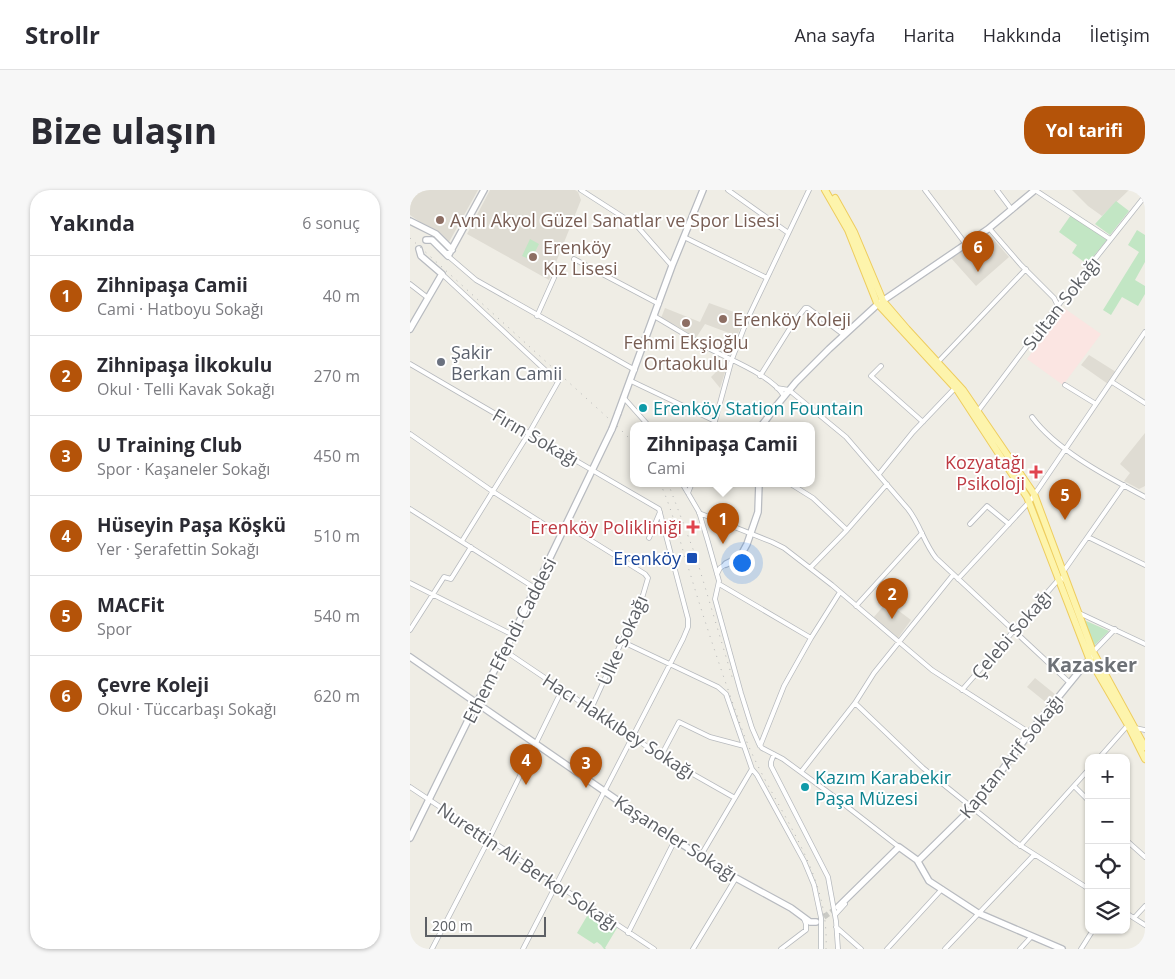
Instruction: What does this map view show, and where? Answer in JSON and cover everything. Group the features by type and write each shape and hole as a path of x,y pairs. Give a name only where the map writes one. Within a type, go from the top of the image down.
{"main road":[{"path":"825,190 848,232 880,302 955,388 1030,500 1090,659 1143,748"},
{"path":"830,190 854,232 880,302 961,387 1034,494 1092,652 1135,728 1143,738 1145,759"}],"street":[{"path":"448,256 484,190"},
{"path":"581,190 635,224 672,266"},
{"path":"728,190 787,232"},
{"path":"714,422 732,359 787,232 808,190"},
{"path":"925,190 965,244"},
{"path":"998,190 1012,210"},
{"path":"764,422 789,390 880,302 989,228 1035,190 1110,239"},
{"path":"645,422 624,398 701,191"},
{"name":"Sultan Sokağı","path":"978,411 1145,196"},
{"path":"410,221 436,234 452,250"},
{"path":"989,228 1054,298 1057,303 1057,309"},
{"path":"684,237 767,278"},
{"path":"426,240 432,240 476,280 634,370"},
{"path":"418,249 421,256 558,381 529,433 462,541"},
{"path":"574,259 659,304"},
{"path":"938,362 1026,269"},
{"path":"410,329 442,274"},
{"path":"537,316 554,278"},
{"path":"410,284 428,298"},
{"path":"1054,298 1064,299"},
{"path":"760,376 805,308 808,308 844,335"},
{"path":"654,316 760,376 778,388 784,396"},
{"path":"958,579 1030,500 1145,332"},
{"name":"Fırın Sokağı","path":"410,364 654,505 660,512"},
{"path":"881,366 871,376 923,422"},
{"path":"630,381 712,422"},
{"path":"1112,382 1145,403"},
{"path":"1065,385 1096,404"},
{"path":"778,388 789,390 842,434 910,511 934,556 1070,683"},
{"path":"879,474 955,388"},
{"name":"Ethem Efendi Caddesi","path":"410,838 428,798 505,651 562,535 612,429 624,398"},
{"path":"1032,417 1049,437 1064,449 1145,497"},
{"path":"410,434 492,491 562,535"},
{"path":"810,568 847,530 887,484"},
{"path":"1063,572 1124,485"},
{"path":"684,487 699,512 714,562 719,584 715,600 743,701 752,730 760,746 800,772 918,861 929,880 942,890 978,913 1062,949"},
{"path":"688,493 690,487"},
{"path":"717,574 720,568 742,556 758,509 759,487"},
{"path":"795,487 813,498 847,530"},
{"path":"970,524 987,506 1009,524"},
{"path":"410,509 536,588"},
{"path":"649,538 660,512"},
{"path":"523,949 686,632 688,622 660,512"},
{"path":"699,512 782,547 840,592 932,670 1030,733"},
{"name":"Ülke Sokağı","path":"566,525 647,576 648,581 591,709"},
{"path":"856,606 922,533"},
{"path":"1088,537 1145,565"},
{"path":"410,630 444,577 451,579 471,547"},
{"path":"714,562 726,564"},
{"path":"800,772 855,704 871,678 899,642 954,575"},
{"path":"1059,579 1063,578 1066,582"},
{"name":"Çelebi Sokağı","path":"962,690 1059,579"},
{"path":"410,583 513,635"},
{"path":"719,584 811,638"},
{"path":"760,746 782,690 811,638 840,592"},
{"path":"1077,612 1145,644"},
{"path":"1092,652 1115,629"},
{"path":"621,641 718,687 725,693 752,769 804,861 814,885 821,918 821,949"},
{"name":"Hacı Hakkıbey Sokağı","path":"505,651 661,756 735,798"},
{"name":"Kaptan Arif Sokağı","path":"918,861 973,807 1090,659 1092,652"},
{"name":"Kaşaneler Sokağı","path":"410,656 476,704 700,857 791,908 810,922 816,922"},
{"path":"432,949 562,690"},
{"path":"855,704 923,768 1020,846 1085,887"},
{"path":"661,756 679,722 710,737 744,746"},
{"path":"1103,754 1128,725"},
{"path":"1135,728 1145,730"},
{"path":"774,754 771,766 828,877 835,915 838,949"},
{"path":"700,857 752,769"},
{"path":"1020,846 1085,774"},
{"path":"1074,786 1087,799"},
{"name":"Nurettin Ali Berkol Sokağı","path":"410,787 654,949"},
{"path":"628,933 675,840"},
{"path":"1130,844 1145,857"},
{"path":"838,907 899,847"},
{"path":"945,949 1034,855"},
{"path":"693,949 736,878"},
{"path":"835,915 866,880"},
{"path":"887,949 942,890"},
{"path":"1134,918 1145,906"},
{"path":"1130,916 1145,925"},
{"path":"781,949 806,930 806,923 803,918"},
{"path":"836,927 861,949"},
{"path":"1081,949 1091,934"},
{"path":"1020,949 1032,936"}],"shaded area":[{"name":"Avni Akyol Güzel Sanatlar ve Spor Lisesi","path":"412,190 478,190 449,242 410,215 410,194"},
{"name":"Erenköy Kız Lisesi","path":"490,190 575,190 578,192 581,200 549,280 467,234"},
{"path":"1072,190 1129,190 1102,216 1088,206"},
{"path":"987,232 1009,257 976,286 951,258"},
{"path":"709,303 745,316 737,336 705,324 696,338 661,318 665,308 700,322"},
{"path":"1064,308 1101,334 1063,385 1027,359"},
{"path":"1089,355 1116,372 1108,384 1081,365"},
{"path":"726,362 727,366 720,388 711,377"},
{"path":"1145,433 1145,486 1139,489 1124,481 1130,473 1120,464"},
{"path":"887,602 911,620 898,638 873,618"},
{"path":"1035,678 1056,695 1048,704 1027,687"}],"green space":[{"path":"1116,201 1129,211 1110,235 1095,224"},
{"path":"1071,215 1107,240 1087,264 1072,253 1077,245 1059,232"},
{"path":"1137,230 1145,235 1145,262 1135,280 1145,286 1145,294 1138,306 1122,297 1111,315 1103,310 1139,252 1128,245"},
{"path":"530,239 539,244 531,260 522,256"},
{"path":"1084,620 1109,631 1094,646"},
{"path":"590,911 617,928 606,949 597,942 594,944 577,933"}],"tunnel":[{"path":"817,922 838,907"}],"railway":[{"path":"410,238 630,439"},
{"path":"662,487 743,732 754,759 809,863 819,890 825,919 826,949"},
{"path":"670,487 696,557 733,680"}],"place":[{"name":"Avni Akyol Güzel Sanatlar ve Spor Lisesi","path":"440,220"},
{"name":"Erenköy Kız Lisesi","path":"533,257"},
{"name":"Çevre Koleji","path":"978,272"},
{"name":"Erenköy Koleji","path":"723,319"},
{"name":"Fehmi Ekşioğlu Ortaokulu","path":"686,323"},
{"name":"Şakir Berkan Camii","path":"441,362"},
{"name":"Erenköy Station Fountain","path":"643,408"},
{"name":"Kozyatağı Psikoloji","path":"1036,472"},
{"name":"MACFit","path":"1065,520"},
{"name":"Erenköy Polikliniği","path":"693,527"},
{"name":"Zihnipaşa Camii","path":"723,544"},
{"name":"Erenköy","path":"692,558"},
{"name":"Zihnipaşa İlkokulu","path":"892,619"},
{"name":"Hüseyin Paşa Köşkü","path":"526,785"},
{"name":"Kazım Karabekir Paşa Müzesi","path":"805,787"},
{"name":"U Training Club","path":"586,788"}],"district":[{"name":"Kazasker","path":"1092,664"}]}
